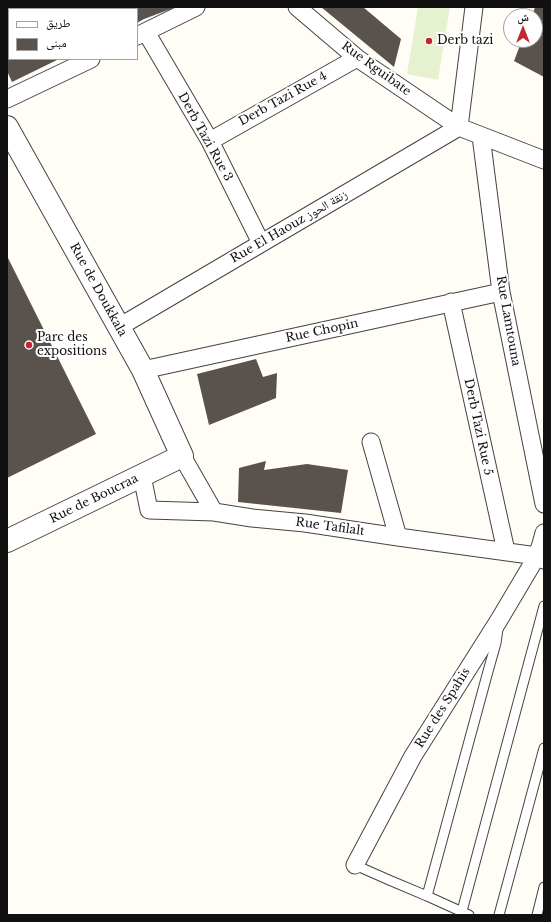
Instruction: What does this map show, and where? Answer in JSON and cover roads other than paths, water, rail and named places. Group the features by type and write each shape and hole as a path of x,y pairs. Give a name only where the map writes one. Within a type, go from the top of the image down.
{"street":[{"path":"142,34 196,7"},
{"name":"Rue Rguibate","path":"297,7 357,58 459,127 544,160"},
{"path":"459,127 474,7"},
{"name":"Derb Tazi Rue 3","path":"142,34 210,141 261,244"},
{"name":"Derb Tazi Rue 4","path":"210,141 357,58"},
{"path":"7,99 89,60"},
{"name":"Rue de Doukkala","path":"7,127 143,370 182,456"},
{"name":"Rue El Haouz زنقة الحوز","path":"119,327 459,127"},
{"name":"Rue Lamtouna","path":"481,136 501,292 544,504"},
{"name":"Rue Chopin","path":"143,370 501,292"},
{"name":"Derb Tazi Rue 5","path":"451,302 506,551"},
{"path":"371,442 398,537"},
{"path":"182,456 214,512"},
{"name":"Rue de Boucraa","path":"7,541 182,456"},
{"name":"Rue Tafilalt","path":"142,476 148,510 214,512 252,518 305,523 506,551 540,558"},
{"path":"540,558 541,544 544,533"},
{"name":"Rue des Spahis","path":"356,865 413,756 540,558"}],"lane":[{"path":"356,865 466,913 544,606"},
{"path":"427,896 488,675 496,643 499,620"},
{"path":"499,915 544,748"},
{"path":"537,915 544,887"}],"place":[{"name":"Derb tazi","path":"429,41"},
{"name":"Parc des expositions","path":"29,345"}]}
